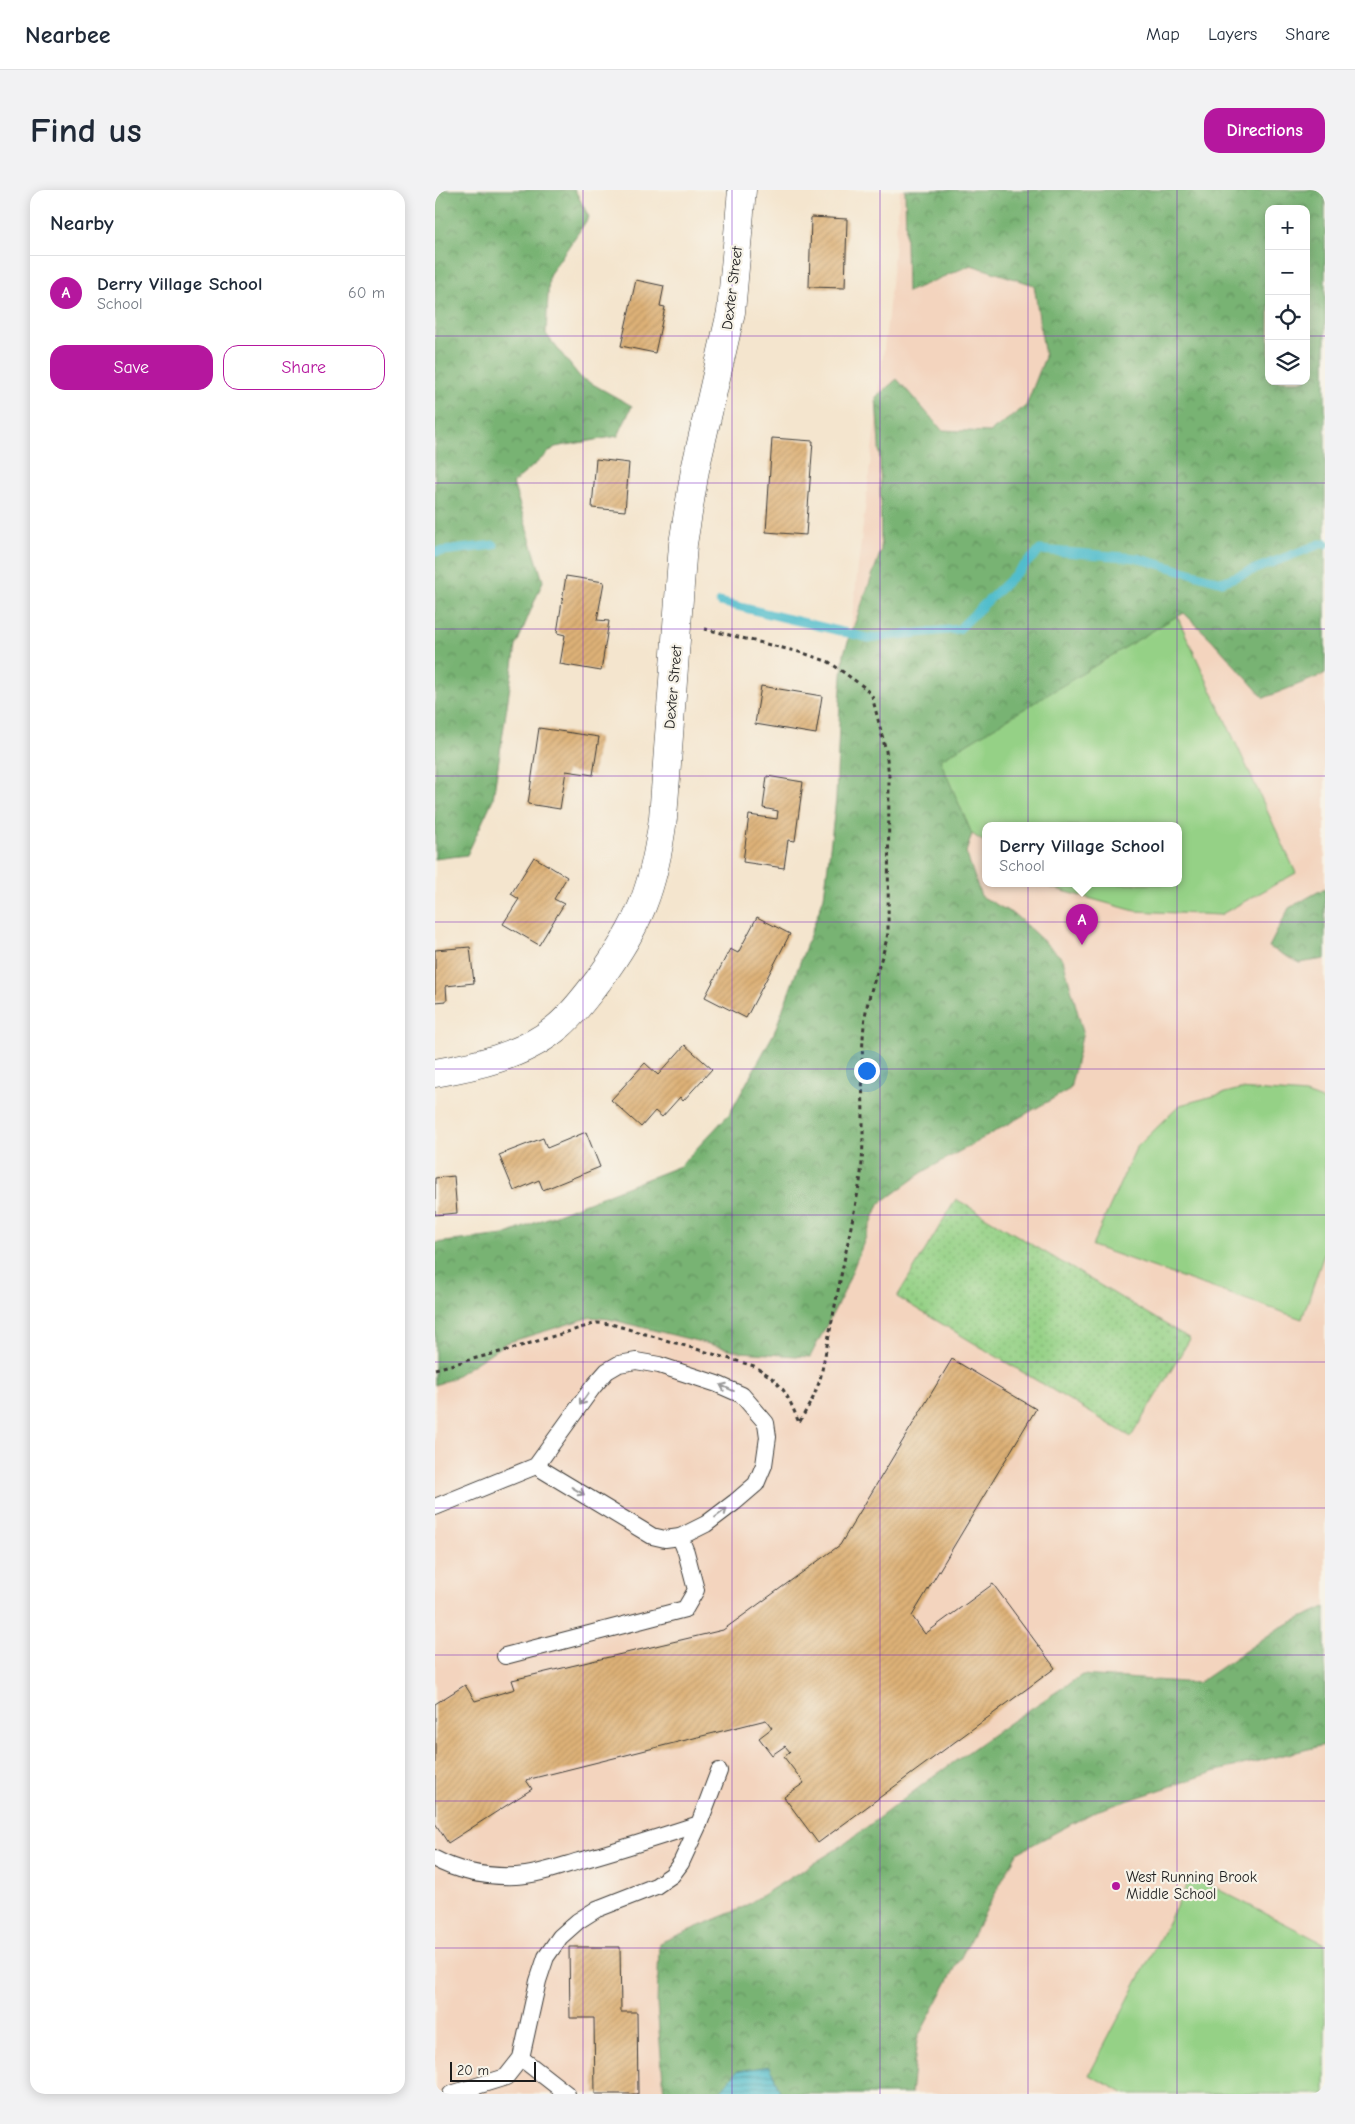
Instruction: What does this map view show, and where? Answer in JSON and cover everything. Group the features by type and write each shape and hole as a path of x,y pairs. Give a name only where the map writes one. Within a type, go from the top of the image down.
{"street":[{"name":"Dexter Street","path":"435,1073 480,1063 514,1052 555,1029 589,992 617,955 635,925 651,885 659,847 683,544 695,470 731,312 742,190"}],"lane":[{"path":"435,1507 536,1466 593,1387 607,1371 619,1364 636,1361 717,1384 742,1395 767,1423 768,1437 764,1465 756,1484 706,1524 680,1537 665,1539 652,1536 536,1466"},
{"path":"505,1656 685,1609 696,1590 680,1537"},
{"path":"451,2094 506,2077 521,2058 539,1981 547,1957 561,1937 578,1921 597,1909 657,1886 672,1875 681,1862 699,1824 719,1771"},
{"path":"435,1859 450,1867 478,1874 516,1876 567,1865 699,1824"},
{"path":"521,2058 567,2094"}],"path":[{"path":"435,1369 511,1349 597,1323 611,1324 754,1366 772,1376 781,1386 790,1401 799,1423 813,1398 820,1380 860,1182 863,1156 861,1080 864,1023 888,933 889,776 886,751 872,696 829,662 803,652 678,623"}],"shaded area":[{"path":"900,190 1325,190 1325,2094 435,2094 435,1265 826,1332 851,626 888,315"}],"green space":[{"path":"435,190 575,190 589,217 549,275 546,334 580,377 632,406 618,436 555,447 513,483 543,581 516,646 493,799 467,855 435,859"},
{"path":"905,190 1325,190 1325,674 1264,698 1212,640 1184,613 941,760 972,834 966,852 981,896 1015,915 1063,959 1083,1032 1070,1089 923,1172 879,1204 843,1294 810,1357 741,1352 609,1319 591,1317 506,1343 451,1379 435,1385 435,1243 504,1235 680,1166 730,1113 774,1033 824,897 836,799 844,653 881,551 880,462 876,397 897,379 942,430 990,432 1026,406 1045,357 1034,285 971,265 907,292"},
{"path":"1177,616 1296,873 1220,915 1135,911 1049,887 1182,887 1182,822 982,822 982,840 972,834 940,760"},
{"path":"1325,888 1325,959 1299,963 1269,947 1289,908"},
{"path":"1240,1089 1306,1094 1325,1101 1325,1251 1302,1319 1092,1246 1136,1148 1180,1105"},
{"path":"956,1199 1190,1339 1131,1437 897,1297"},
{"path":"1325,1607 1325,1745 1217,1771 1096,1811 1017,1853 917,2039 911,2094 664,2094 657,2004 659,1943 740,1909 843,1845 930,1779 1012,1721 1082,1675 1198,1683 1279,1628"},
{"path":"1192,1876 1325,1944 1325,2094 1126,2094 1089,2075"}],"water":[{"path":"770,2066 781,2094 718,2094 737,2071"}],"building":[{"path":"811,217 847,219 845,288 809,287"},
{"path":"636,280 664,286 660,306 665,307 655,353 621,346"},
{"path":"772,438 813,441 806,535 766,532"},
{"path":"596,459 629,463 625,511 592,508"},
{"path":"566,576 604,582 597,620 609,621 601,671 560,664 565,635 557,633"},
{"path":"761,686 822,696 816,734 755,724"},
{"path":"539,728 599,737 593,775 566,771 560,809 528,804"},
{"path":"767,776 803,782 795,841 788,840 784,868 743,862 749,815 777,819 778,811 763,808"},
{"path":"534,857 567,877 554,899 564,904 539,945 503,924 519,899 511,894"},
{"path":"757,917 790,934 746,1018 705,997 730,949 738,953"},
{"path":"470,947 474,983 446,986 447,1001 435,1002 435,950"},
{"path":"685,1045 712,1069 683,1101 680,1097 662,1117 655,1111 641,1127 611,1100 645,1063 658,1075"},
{"path":"586,1132 600,1167 543,1190 539,1180 514,1191 499,1155 543,1138 547,1148"},
{"path":"454,1176 457,1213 435,1215 435,1178"},
{"path":"952,1359 1036,1409 912,1616 925,1634 993,1584 1055,1668 818,1843 784,1797 804,1783 784,1757 790,1752 785,1746 772,1755 759,1738 772,1728 766,1720 526,1780 532,1789 448,1843 435,1823 435,1704 465,1685 475,1701 515,1689 512,1680 723,1630 840,1545"},
{"path":"569,1947 620,1947 621,2012 637,2012 638,2094 595,2094 594,2018 570,2018"}],"waterway":[{"path":"720,602 868,638 959,629 1040,550 1137,558 1222,582 1320,544 1325,544"},
{"path":"435,552 494,545"}],"place":[{"name":"Derry Village School","path":"1082,945"},
{"name":"West Running Brook Middle School","path":"1116,1886"}]}
